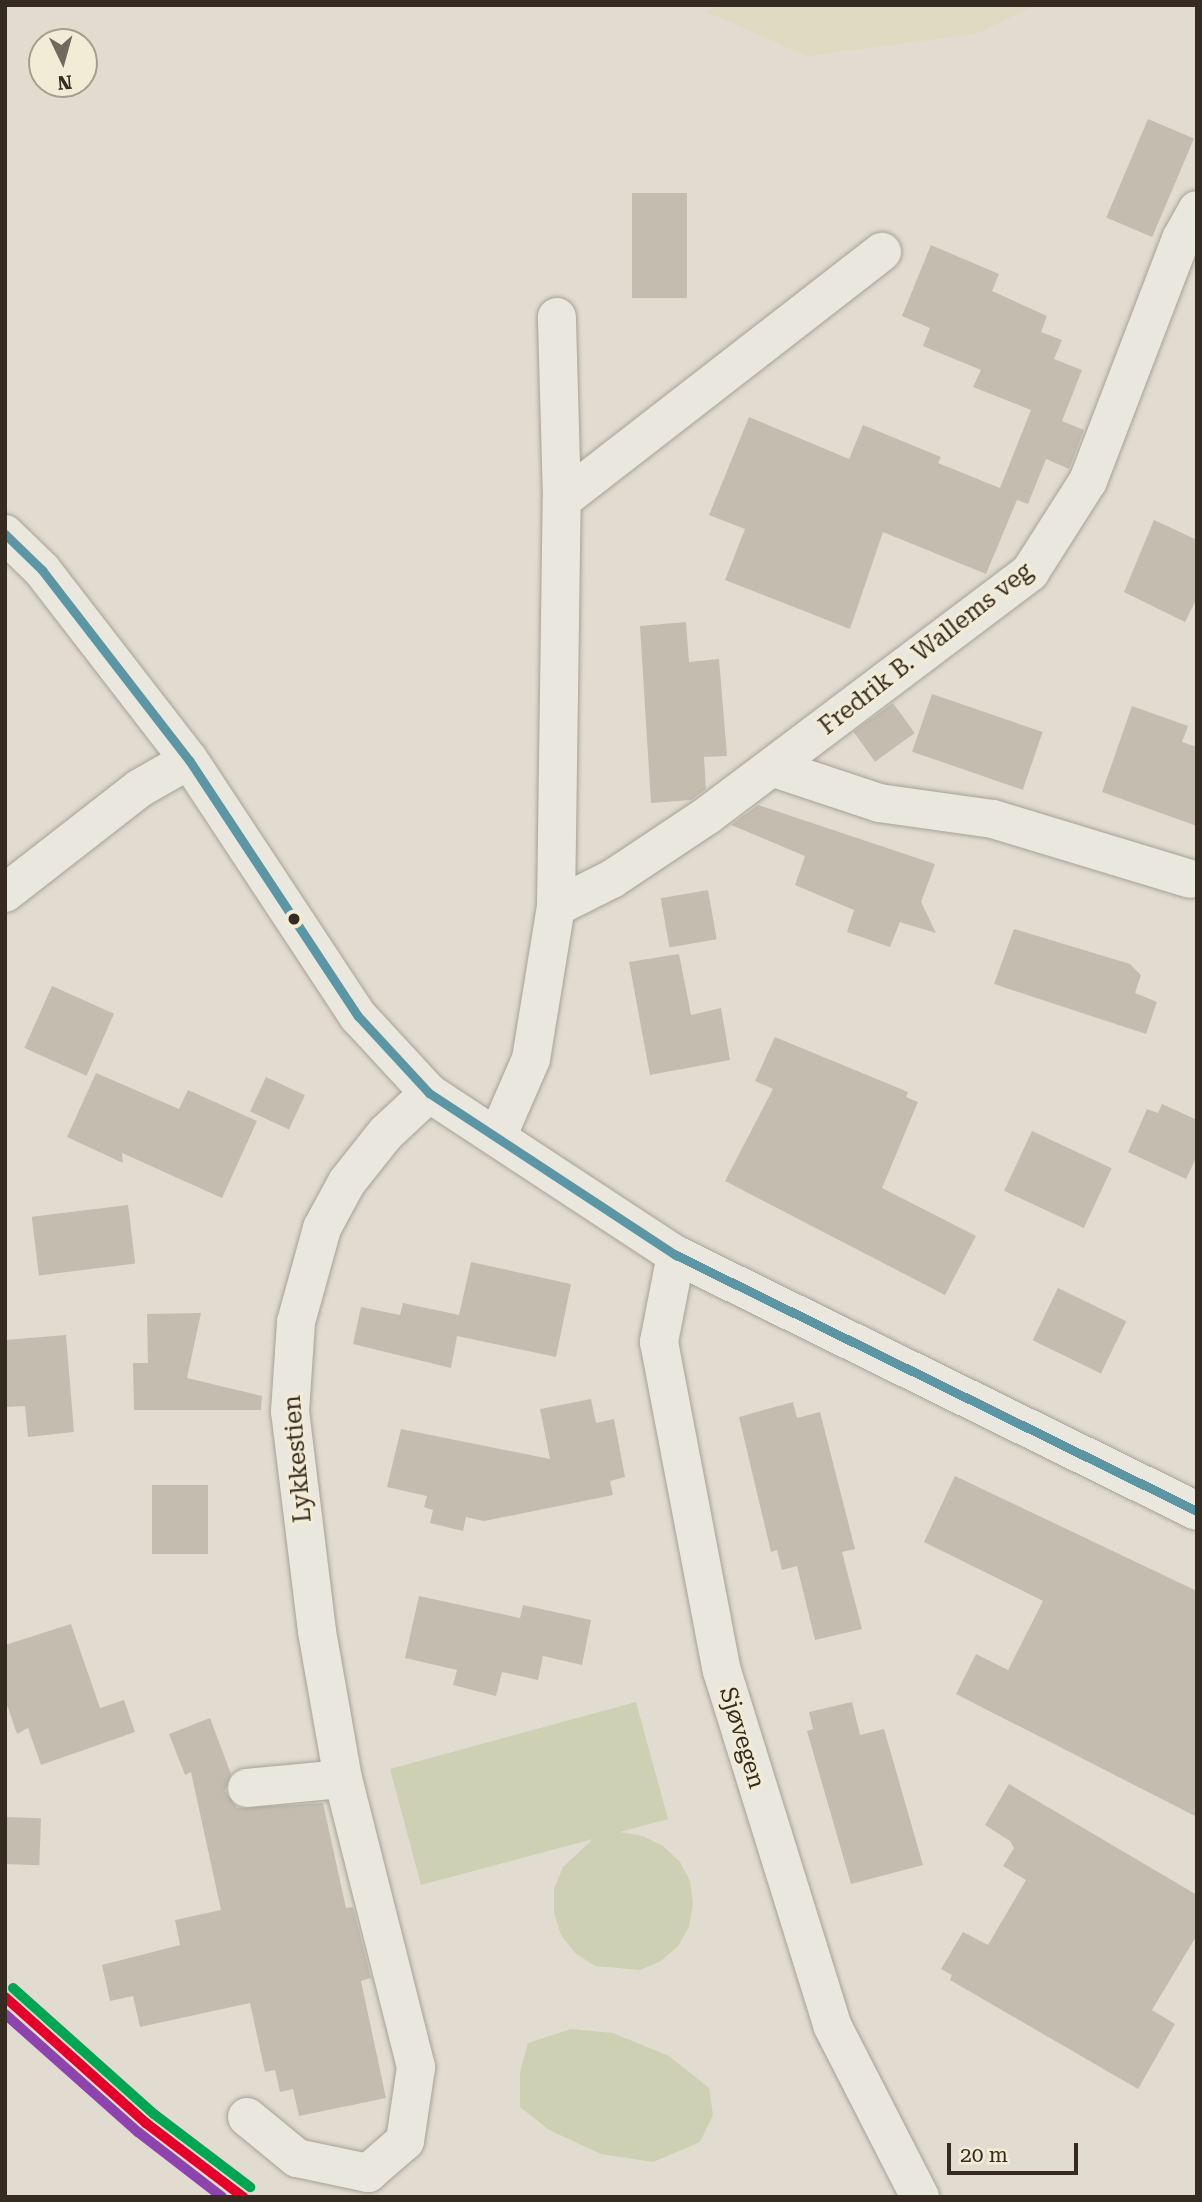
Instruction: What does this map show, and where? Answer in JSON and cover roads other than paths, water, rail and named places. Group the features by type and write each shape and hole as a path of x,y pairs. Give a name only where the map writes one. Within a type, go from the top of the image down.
{"street":[{"name":"Fredrik B. Wallems veg","path":"555,907 612,879 775,768 1030,572 1088,481 1181,239 1197,211"},
{"path":"562,500 882,251"},
{"path":"498,1135 531,1059 555,907 562,500 557,317"},
{"path":"5,534 42,570 189,760 358,1016 429,1093 498,1135 676,1255 1197,1511"},
{"path":"5,893 140,788 189,760"},
{"path":"775,768 879,803 993,819 1190,879"},
{"name":"Lykkestien","path":"247,2117 297,2158 368,2173 405,2141 416,2067 343,1779 317,1631 290,1412 296,1322 322,1228 347,1182 386,1133 429,1093"},
{"name":"Sjøvegen","path":"676,1255 659,1342 722,1671 832,2025 920,2197"},
{"path":"247,1788 343,1779"}]}
